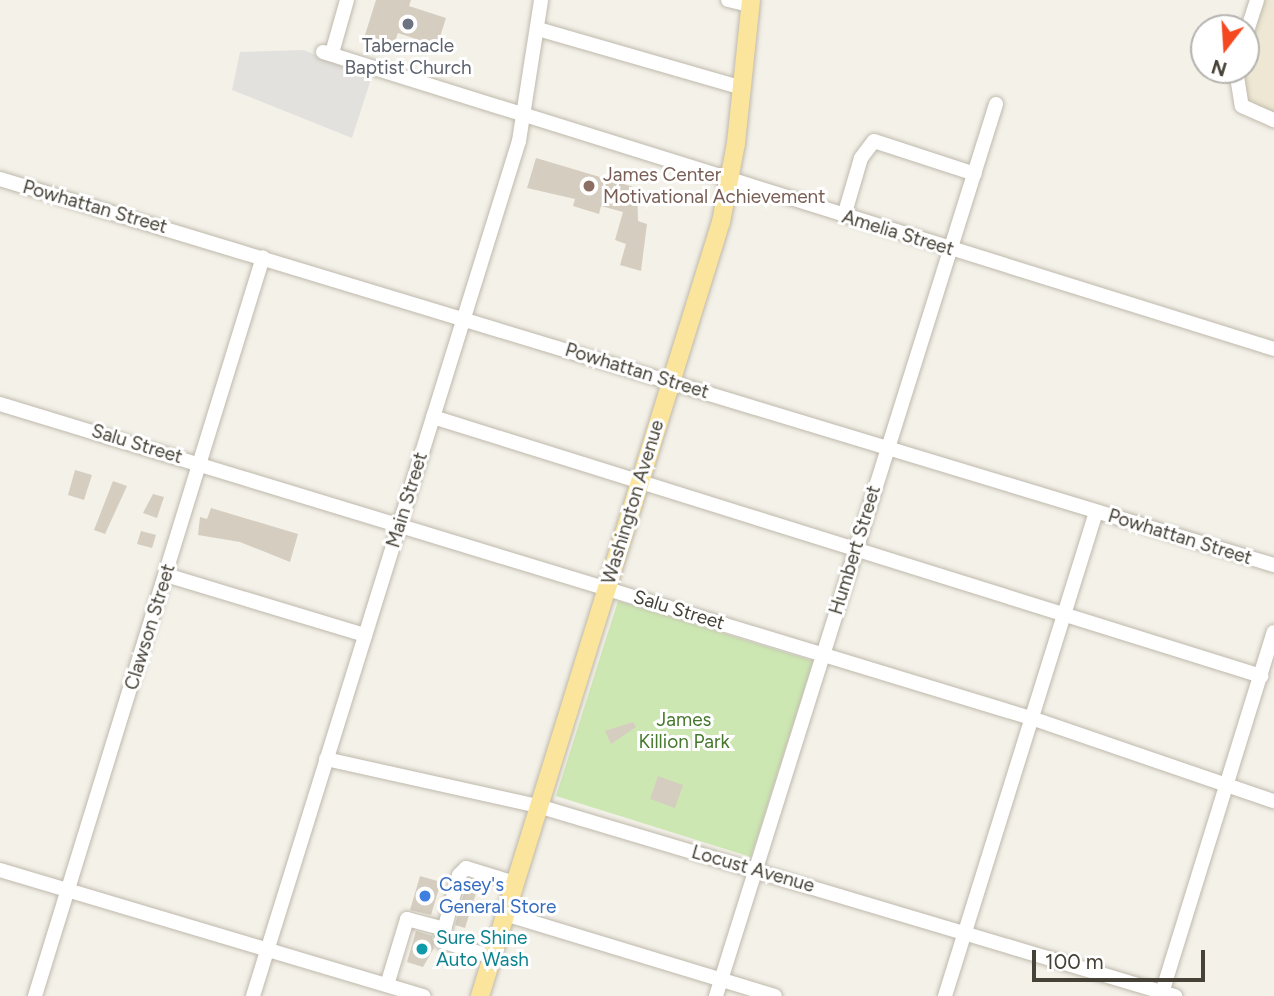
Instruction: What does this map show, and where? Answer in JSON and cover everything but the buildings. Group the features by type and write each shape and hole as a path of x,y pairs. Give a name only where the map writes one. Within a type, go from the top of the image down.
{"main road":[{"name":"Washington Avenue","path":"480,996 671,381 730,181 743,88 750,3"}],"street":[{"name":"Amelia Street","path":"347,0 328,52 525,119 1274,349"},
{"name":"Main Street","path":"253,996 525,119 541,0"},
{"path":"728,0 750,3"},
{"path":"538,29 743,88"},
{"path":"1237,84 1239,102 1274,120"},
{"name":"Humbert Street","path":"716,996 996,104"},
{"path":"844,216 860,158 874,141 975,174"},
{"name":"Powhattan Street","path":"0,179 1274,565"},
{"name":"Clawson Street","path":"34,996 263,257"},
{"name":"Salu Street","path":"0,404 1031,718 1228,782 1274,802"},
{"path":"433,417 857,545 1261,676"},
{"path":"945,996 1096,512"},
{"path":"166,575 365,635"},
{"path":"1166,995 1274,632"},
{"name":"Locust Avenue","path":"326,759 538,806 755,869 1166,995"},
{"path":"492,957 441,941 466,868 515,883"},
{"path":"0,870 69,888 424,996"},
{"path":"505,914 775,996"},
{"path":"387,985 407,919 445,929"}],"shaded area":[{"path":"1265,0 1274,0 1274,113 1247,99 1244,84 1260,84 1260,16"},
{"path":"304,50 371,79 352,138 232,90 240,52"}],"green space":[{"name":"James Killion Park","path":"618,601 813,661 751,857 556,796"}],"place":[{"name":"Tabernacle Baptist Church","path":"408,24"},
{"name":"James Center Motivational Achievement","path":"589,186"},
{"name":"Casey's General Store","path":"425,896"},
{"name":"Sure Shine Auto Wash","path":"422,949"}]}
